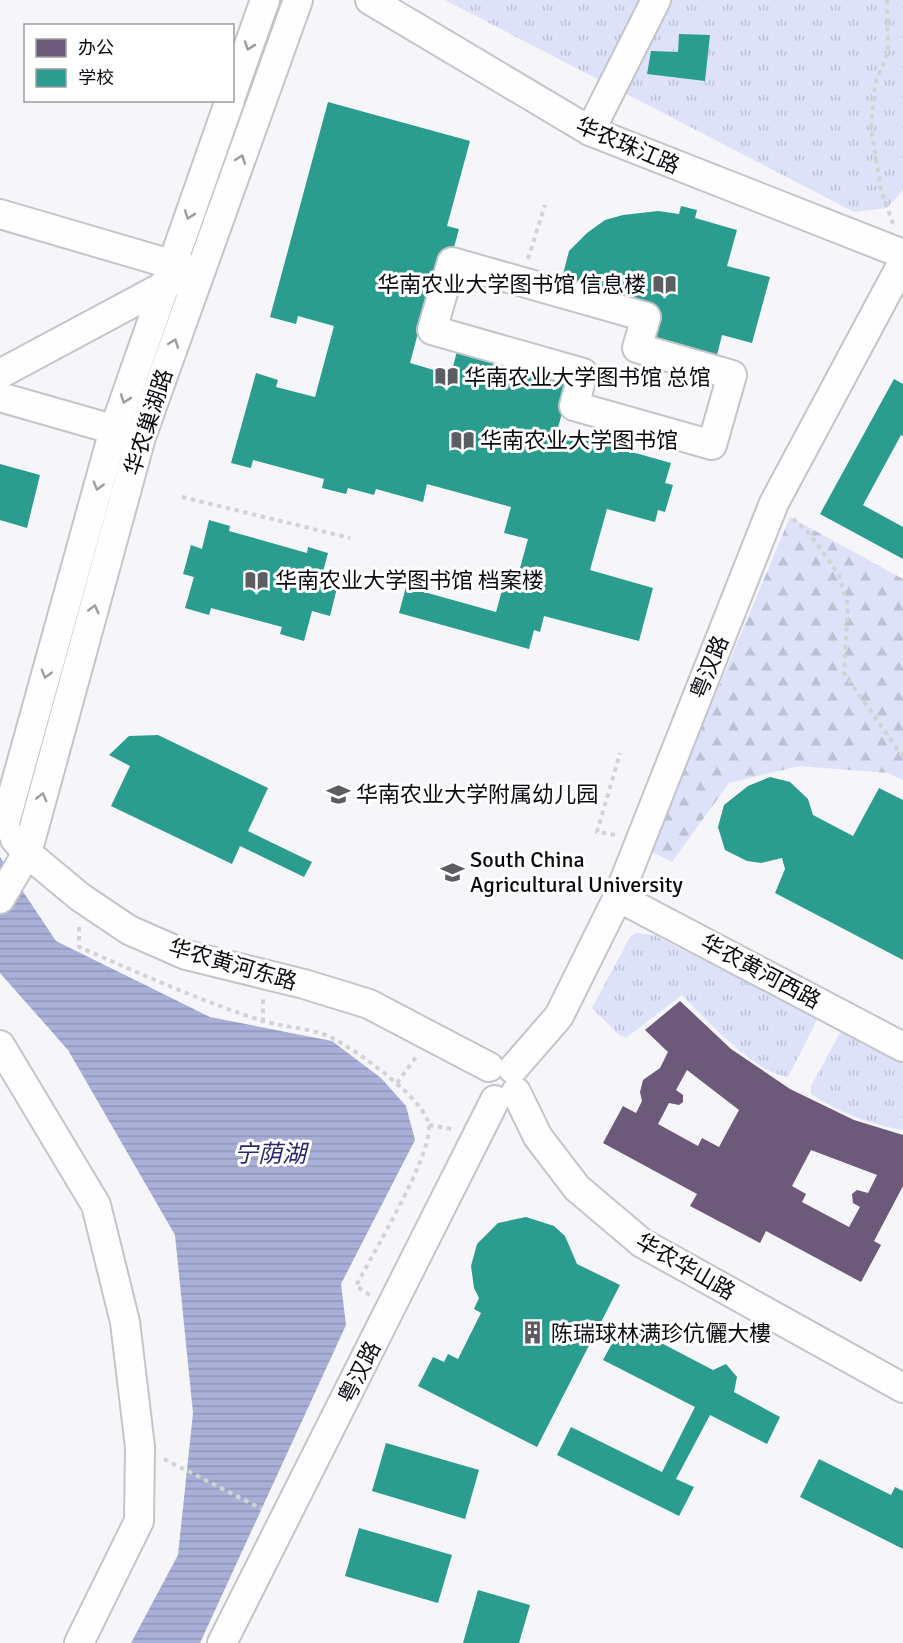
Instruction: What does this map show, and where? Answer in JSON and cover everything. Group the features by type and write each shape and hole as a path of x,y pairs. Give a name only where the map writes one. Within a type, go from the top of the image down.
{"street":[{"path":"234,87 265,0"},
{"name":"华农巢湖路","path":"2,825 127,433 200,272 298,0"},
{"name":"华农珠江路","path":"370,0 590,131 899,240"},
{"path":"590,131 656,0"},
{"name":"华农巢湖路","path":"0,899 27,854 127,433 169,274 229,102"},
{"path":"0,214 169,274 200,272"},
{"path":"452,262 521,282 646,317 637,348 732,375 712,445 574,406 583,373 432,330 452,262"},
{"name":"粤汉路","path":"222,1643 503,1082 559,1016 618,897 774,503 903,262"},
{"path":"0,374 169,274"},
{"path":"0,397 127,433"},
{"name":"华农黄河东路","path":"2,825 27,854 80,897 129,930 186,955 304,984 369,1004 431,1038 503,1082"},
{"name":"华农黄河西路","path":"618,897 903,1047"},
{"path":"0,1045 96,1205 125,1322 140,1447 139,1521 79,1643"},
{"name":"华农华山路","path":"503,1082 538,1137 577,1188 642,1243 903,1388"}],"path":[{"path":"887,0 888,52 875,84 871,127 881,190 899,240"},
{"path":"521,282 545,205"},
{"path":"182,497 350,538"},
{"path":"774,503 809,533 839,575 848,606 844,673 903,757"},
{"path":"620,753 597,832 641,839"},
{"path":"79,947 193,996 243,1014 333,1038 397,1083 416,1100 429,1125 424,1156 356,1286"},
{"path":"397,1083 431,1038"},
{"path":"140,1447 284,1520"}],"green space":[{"path":"445,0 903,0 903,190 887,208 854,212"},
{"path":"790,517 903,579 903,780 888,773 799,766 729,783 672,862 650,851"},
{"path":"636,933 654,935 818,1018 788,1077 760,1066 746,1056 682,995 626,1038 619,1035 592,1008 630,937"},
{"path":"841,1031 903,1064 903,1130 855,1117 811,1094 811,1086"}],"water":[{"name":"宁荫湖","path":"0,857 56,941 210,1017 332,1041 381,1078 406,1106 415,1140 341,1284 346,1325 200,1643 131,1643 178,1555 193,1413 175,1235 68,1050 0,973"}],"building: 办公":[{"path":"680,1001 731,1049 790,1089 854,1120 903,1135 903,1186 874,1241 881,1245 861,1282 766,1231 760,1243 690,1206 697,1194 603,1143 623,1106 636,1113 642,1101 640,1092 643,1080 660,1068 668,1052 645,1030","holes":["687,1070 739,1110 719,1147 702,1138 698,1146 658,1124 669,1103 679,1105 683,1102 683,1095 676,1090","811,1150 877,1175 868,1193 857,1190 852,1194 853,1203 860,1207 849,1227 802,1202 806,1194 792,1186"]}],"building: 学校":[{"path":"679,34 710,35 705,81 647,74 651,51 678,52"},
{"name":"华南农业大学图书馆 总馆","path":"328,102 470,141 447,226 459,229 439,302 427,299 410,363 451,375 459,343 573,374 557,431 671,463 665,483 673,485 665,512 658,510 655,522 607,509 590,570 653,588 639,641 544,616 540,632 534,630 529,649 399,613 406,587 496,612 506,576 517,579 528,539 504,533 511,507 427,484 423,502 376,489 374,495 348,488 346,494 322,488 324,479 253,460 251,468 231,463 256,373 278,380 276,387 315,397 334,326 298,316 296,324 270,317"},
{"name":"华南农业大学图书馆 信息楼","path":"681,206 697,210 695,218 737,230 727,266 770,277 752,343 722,335 715,363 646,344 654,317 559,290 569,251 587,233 605,220 623,215 658,211 679,214"},
{"path":"894,379 903,384 903,436 901,435 863,505 903,527 903,559 820,514"},
{"path":"0,464 40,475 27,528 0,520"},
{"name":"华南农业大学图书馆 档案楼","path":"209,520 230,526 229,531 307,553 308,547 328,553 320,583 337,588 330,616 312,611 304,641 280,634 282,627 211,608 209,615 185,608 194,577 183,574 191,545 202,549"},
{"path":"158,735 268,788 248,831 312,862 304,877 240,846 232,864 111,806 130,766 109,755 129,736"},
{"path":"770,777 790,782 808,799 813,815 853,836 879,788 903,800 903,960 775,893 785,869 782,858 761,863 747,861 725,850 718,827 724,805 748,786"},
{"name":"陈瑞球林满珍伉儷大樓","path":"526,1217 554,1226 565,1236 577,1264 620,1285 537,1447 418,1386 433,1357 444,1362 448,1354 458,1359 481,1313 474,1309 479,1298 474,1288 471,1266 477,1244 498,1223"},
{"path":"623,1323 713,1370 726,1364 737,1377 734,1392 780,1417 767,1444 710,1415 676,1479 694,1487 679,1516 557,1455 571,1427 662,1472 695,1407 603,1360"},
{"path":"386,1443 479,1470 465,1519 372,1491"},
{"path":"819,1459 891,1495 895,1487 903,1491 903,1549 800,1497"},
{"path":"359,1528 452,1555 438,1603 345,1576"},
{"path":"478,1590 530,1605 519,1643 463,1643"}],"place":[{"name":"华南农业大学图书馆 信息楼","path":"664,284"},
{"name":"华南农业大学图书馆 总馆","path":"446,377"},
{"name":"华南农业大学图书馆","path":"462,440"},
{"name":"华南农业大学图书馆 档案楼","path":"257,580"},
{"name":"华南农业大学附属幼儿园","path":"338,794"},
{"name":"South China Agricultural University","path":"452,872"},
{"name":"陈瑞球林满珍伉儷大樓","path":"533,1333"}]}
